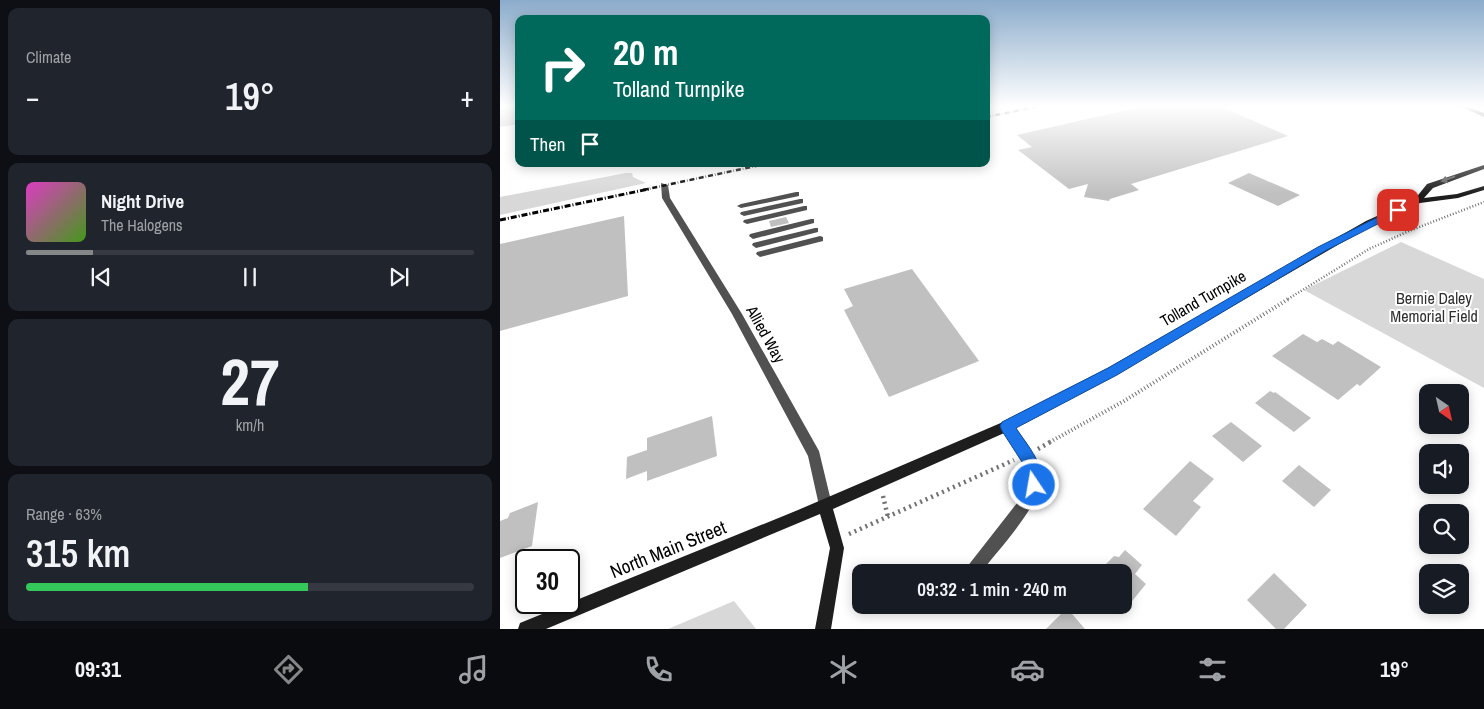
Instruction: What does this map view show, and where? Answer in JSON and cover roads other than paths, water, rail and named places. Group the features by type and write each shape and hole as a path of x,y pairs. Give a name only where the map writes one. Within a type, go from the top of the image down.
{"main road":[{"name":"Tolland Turnpike","path":"1418,201 1430,186 1484,167"},
{"name":"Tolland Turnpike","path":"825,505 1007,426 1112,372 1350,233 1418,201 1458,196 1484,188"},
{"path":"823,629 826,624 837,548 825,505"},
{"name":"North Main Street","path":"526,629 825,505"}],"street":[{"name":"Allied Way","path":"664,185 666,198 737,314 814,456 825,505"},
{"path":"743,211 799,199 743,211"},
{"path":"755,243 814,228 755,243"},
{"path":"978,564 1032,493 1035,482 1034,473 1026,455 1007,426"}],"railway":[{"path":"643,190 751,167"},
{"path":"500,220 649,189"}],"park label":[{"name":"Bernie Daley Memorial Field","path":"1434,307"}]}
